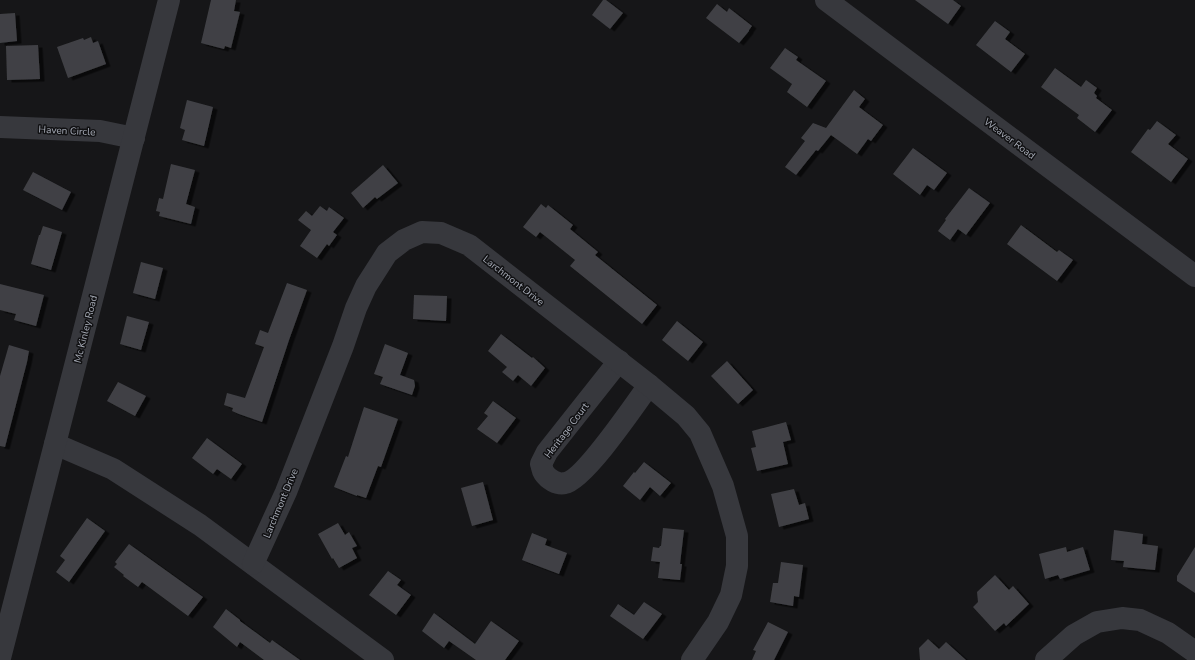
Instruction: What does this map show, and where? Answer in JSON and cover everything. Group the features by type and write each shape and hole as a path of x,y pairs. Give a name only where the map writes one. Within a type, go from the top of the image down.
{"street":[{"name":"Mc Kinley Road","path":"0,658 169,0"},
{"name":"Weaver Road","path":"826,0 1195,276"},
{"name":"Haven Circle","path":"0,127 100,131 134,138"},
{"name":"Larchmont Drive","path":"253,564 286,492 343,346 356,308 366,286 387,253 404,240 422,232 441,233 469,245 649,385 686,416 700,433 723,486 737,536 737,566 731,595 718,622 692,660"},
{"name":"Heritage Court","path":"619,362 547,452 541,464 544,472 556,483 566,483 577,476 599,453 649,385"},
{"path":"55,444 113,469 200,525 383,660"},
{"path":"1046,660 1074,635 1097,622 1122,618 1140,620 1168,633 1195,652"}],"building":[{"path":"211,0 236,0 234,11 240,12 231,48 225,46 224,49 201,43"},
{"path":"603,0 606,0 623,13 610,29 592,15"},
{"path":"915,0 953,0 961,6 948,24"},
{"path":"717,4 727,12 729,8 752,26 739,43 706,18"},
{"path":"15,13 17,41 0,43 0,14"},
{"path":"995,21 1010,32 1005,39 1025,54 1011,72 976,45"},
{"path":"91,37 93,43 98,41 106,64 68,78 57,47 83,38 84,40"},
{"path":"38,45 40,79 7,80 6,46"},
{"path":"785,48 798,57 796,60 826,81 807,107 787,92 792,84 770,68"},
{"path":"1055,68 1081,87 1086,80 1097,88 1094,93 1097,96 1096,98 1112,110 1095,132 1077,118 1079,115 1041,87"},
{"path":"854,90 865,99 859,107 883,125 871,141 868,139 857,154 831,135 818,151 816,150 796,175 785,167 805,141 801,138 813,123 826,128"},
{"path":"187,100 213,107 204,146 182,140 185,130 180,128"},
{"path":"1157,121 1176,135 1168,144 1188,159 1171,182 1131,152 1148,129 1150,130"},
{"path":"913,148 947,173 934,190 927,185 920,195 893,174"},
{"path":"171,164 195,170 186,204 195,207 191,224 159,216 160,212 156,211 159,198 163,199"},
{"path":"383,165 398,183 377,199 375,197 363,208 351,193"},
{"path":"33,172 71,192 62,210 23,190"},
{"path":"969,188 990,203 966,235 958,229 950,240 938,231 946,220 945,219"},
{"path":"541,204 546,208 548,205 573,225 570,229 598,252 595,255 657,305 642,324 570,266 575,260 540,232 536,237 523,227"},
{"path":"320,206 327,211 329,207 344,218 333,232 337,235 329,246 327,244 317,258 300,246 311,230 298,220 306,211 312,216"},
{"path":"1021,225 1057,252 1059,250 1073,260 1057,281 1007,244"},
{"path":"43,226 62,232 51,270 31,264"},
{"path":"141,262 163,268 155,299 133,293"},
{"path":"287,283 307,290 262,422 232,411 233,408 224,405 227,393 245,398 264,347 255,344 260,330 268,333"},
{"path":"0,284 44,295 36,326 14,320 16,314 0,310"},
{"path":"414,295 447,296 446,321 413,319"},
{"path":"127,316 149,322 141,350 120,344"},
{"path":"677,321 703,342 688,361 662,340"},
{"path":"501,334 532,358 533,357 545,368 531,386 518,375 513,381 502,372 507,367 488,351"},
{"path":"385,344 408,353 400,375 414,380 415,386 412,395 380,384 383,377 374,374"},
{"path":"9,345 29,351 5,447 0,446 0,376"},
{"path":"727,361 753,390 738,404 711,376"},
{"path":"118,382 146,396 135,416 107,401"},
{"path":"493,401 516,418 497,443 477,429 488,416 484,413"},
{"path":"364,407 398,419 381,467 378,466 366,498 334,487 346,456 348,457"},
{"path":"786,422 791,440 783,442 788,464 757,471 751,448 756,447 752,431"},
{"path":"207,438 242,464 231,479 217,469 213,474 192,458"},
{"path":"644,462 671,483 660,496 650,487 640,500 623,486"},
{"path":"483,482 493,520 472,526 461,488"},
{"path":"794,489 799,505 805,503 809,519 779,527 771,494"},
{"path":"87,518 105,531 69,582 56,572 65,560 60,556"},
{"path":"338,523 345,535 349,532 357,546 352,548 357,558 339,568 333,558 332,559 318,534"},
{"path":"663,528 684,530 680,564 682,564 680,580 658,578 660,562 651,561 653,547 659,548 661,546"},
{"path":"1114,530 1143,534 1142,544 1158,546 1155,570 1123,567 1124,561 1111,560"},
{"path":"532,533 547,539 545,545 567,553 559,574 522,560"},
{"path":"129,544 203,597 188,616 142,582 138,587 114,567 117,564 115,562"},
{"path":"1066,547 1067,552 1083,547 1090,570 1060,579 1058,575 1045,579 1039,554"},
{"path":"1195,547 1195,593 1177,581 1177,576"},
{"path":"781,562 803,565 799,597 794,596 793,606 770,602 773,583 778,583"},
{"path":"388,571 401,580 397,585 411,595 396,615 369,595"},
{"path":"995,575 1009,590 1013,586 1029,604 1006,626 1004,623 995,631 973,607 978,602 977,592"},
{"path":"644,602 662,614 643,639 610,616 618,604 634,615"},
{"path":"226,609 270,643 272,640 300,660 264,660 240,642 237,647 213,627"},
{"path":"434,613 475,644 491,621 519,641 505,660 476,660 449,641 444,648 422,631"},
{"path":"768,622 788,632 774,660 752,660 756,651 753,650"},
{"path":"928,639 939,649 946,642 966,660 920,660 919,648"}]}
